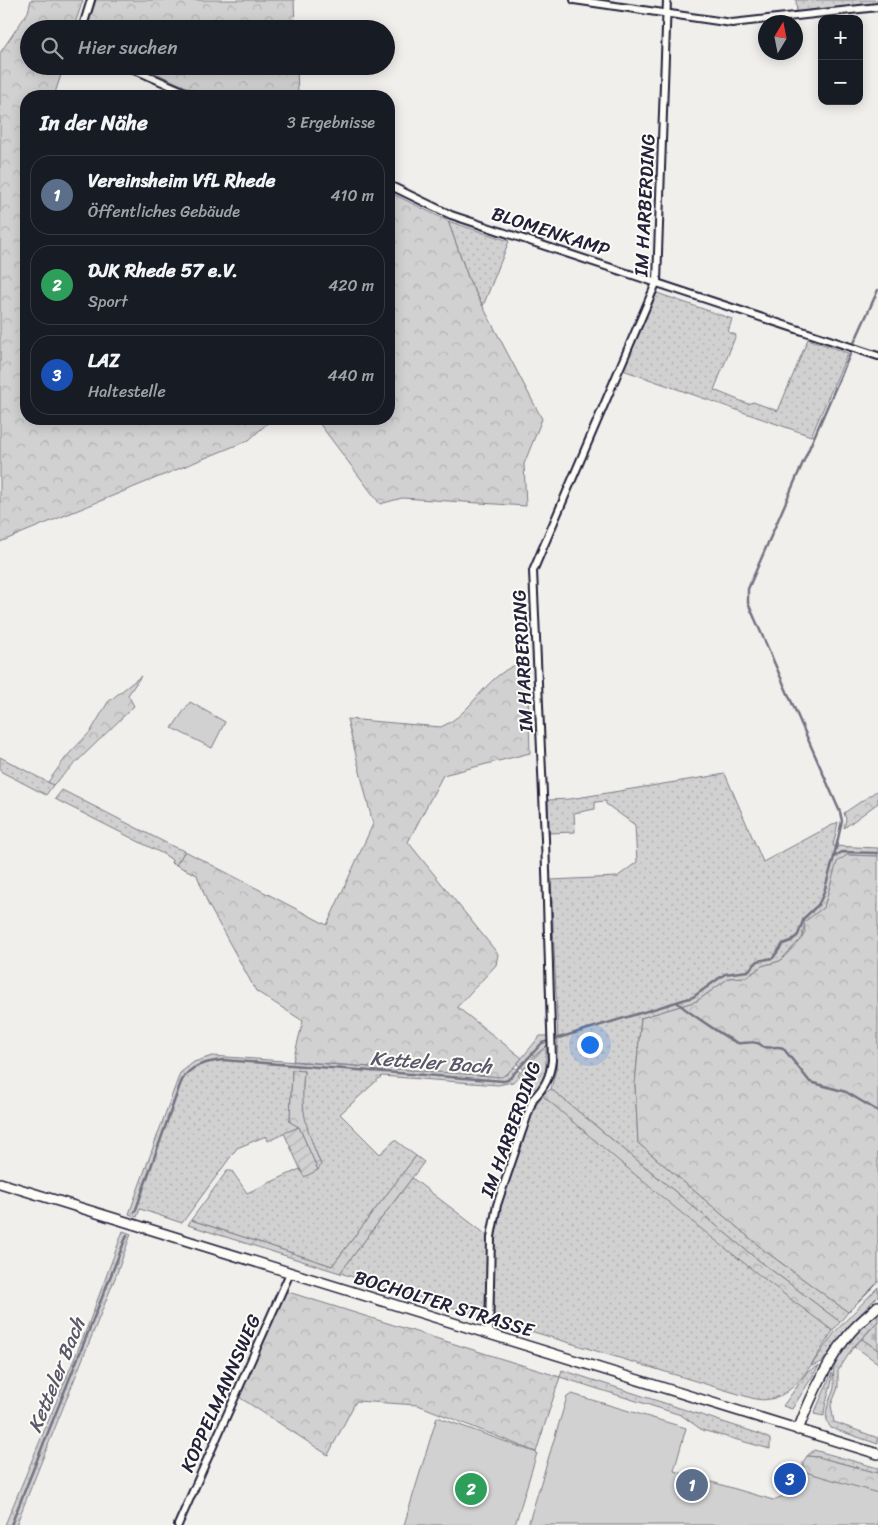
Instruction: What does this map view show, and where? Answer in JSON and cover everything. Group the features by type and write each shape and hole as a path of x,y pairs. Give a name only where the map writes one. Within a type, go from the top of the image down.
{"main road":[{"name":"BOCHOLTER STRASSE","path":"0,1183 878,1454"},
{"path":"798,1430 813,1394 830,1363 850,1333 878,1306"}],"street":[{"path":"85,20 91,0"},
{"path":"574,0 732,23 878,7"},
{"name":"IM HARBERDING","path":"489,1334 491,1237 497,1205 534,1099 550,1075 552,1046 533,571 657,281 667,0"},
{"path":"146,75 180,90"},
{"name":"BLOMENKAMP","path":"395,188 451,215 657,281 878,356"},
{"name":"KOPPELMANNSWEG","path":"178,1525 290,1273"}],"green space":[{"path":"31,0 83,0 76,20 23,20 28,12"},
{"path":"96,0 294,0 295,20 90,20"},
{"path":"796,0 878,0 878,5 797,13"},
{"path":"20,24 20,75 61,75 56,90 20,90 20,425 265,425 249,440 0,542 0,53"},
{"path":"160,75 297,75 298,90 193,90"},
{"path":"395,195 448,221 469,280 542,419 524,464 526,506 402,498 380,504 321,425 395,425"},
{"path":"448,221 509,241 483,306 469,280"},
{"path":"657,293 732,319 728,332 736,335 714,390 748,404 753,402 778,411 808,339 848,353 811,436 623,370"},
{"path":"527,659 530,753 443,775 408,842 498,954 496,965 457,1007 522,1058 502,1077 293,1061 303,1021 256,991 208,904 197,875 176,865 185,851 327,925 373,824 347,719 441,727 465,710 502,673"},
{"path":"141,676 128,695 134,706 53,785 48,782 67,756 91,731 108,702"},
{"path":"190,702 225,722 212,748 172,728"},
{"path":"0,757 53,785 46,795 0,771"},
{"path":"725,774 763,862 838,822 833,846 878,848 878,856 847,855 838,862 824,907 805,922 802,938 780,961 762,966 747,977 729,978 697,1001 641,1018 635,1084 638,1143 765,1251 848,1312 840,1322 753,1256 551,1089 556,1070 558,1039 551,880 617,877 637,862 635,825 606,804 606,801 595,802 595,809 574,813 575,832 549,833 548,800 570,799"},
{"path":"62,790 185,851 176,865 171,863 172,860 165,855 55,799"},
{"path":"878,790 878,803 844,828 846,819 844,813"},
{"path":"847,855 878,856 878,1282 848,1312 765,1251 638,1143 635,1084 641,1018 697,1001 729,978 747,977 762,966 780,961 802,938 805,932 804,922 824,907 837,862"},
{"path":"540,1036 548,1036 548,1045 534,1056 524,1069 517,1064"},
{"path":"546,1046 546,1074 536,1090 518,1075"},
{"path":"212,1056 496,1076 506,1075 514,1067 521,1073 513,1082 498,1085 382,1076 340,1114 380,1154 395,1140 416,1156 332,1266 191,1220 227,1171 232,1171 247,1193 300,1169 304,1176 321,1165 305,1125 302,1095 304,1071 292,1070 290,1122 299,1127 268,1141 266,1136 237,1148 182,1223 140,1209 137,1217 129,1214 180,1073 194,1062"},
{"path":"292,1070 304,1071 303,1097 305,1119 321,1165 318,1170 299,1127 290,1122"},
{"path":"551,1089 753,1256 840,1322 833,1331 685,1216 542,1095"},
{"path":"542,1095 755,1271 833,1331 810,1366 791,1388 781,1396 755,1399 494,1320 494,1240 498,1213 529,1118"},
{"path":"299,1127 318,1170 304,1177 284,1133"},
{"path":"416,1156 424,1162 340,1273 188,1225 191,1220 332,1266"},
{"path":"412,1178 488,1236 487,1318 340,1273"},
{"path":"123,1231 131,1234 117,1273 16,1525 5,1525 87,1328"},
{"path":"878,1287 878,1296 847,1328 822,1362 811,1366 835,1332"},
{"path":"285,1291 560,1377 536,1452 418,1405 356,1401 328,1455 239,1397"},
{"path":"878,1312 878,1321 854,1346 838,1371 838,1388 831,1405 834,1422 878,1438 878,1444 831,1428 826,1414 834,1388 834,1368 837,1360 847,1345"},
{"path":"878,1321 878,1350 862,1339"},
{"path":"862,1339 878,1350 878,1363 854,1346"},
{"path":"819,1366 792,1409 783,1406 808,1371"},
{"path":"562,1370 760,1434 770,1439 770,1449 702,1430 681,1415 560,1377"},
{"path":"832,1373 824,1416 814,1414"},
{"path":"572,1394 686,1428 674,1471 773,1500 786,1495 795,1469 878,1493 878,1525 528,1525 567,1397"},
{"path":"437,1417 537,1453 515,1525 404,1525"},
{"path":"814,1450 878,1468 878,1473 818,1457 807,1456"},
{"path":"807,1456 818,1457 878,1473 878,1495 811,1476 803,1470 803,1462"}],"waterway":[{"path":"854,343 878,290"},
{"path":"834,856 842,821 840,812 748,603 748,589 851,352"},
{"name":"Ketteler Bach","path":"135,1212 181,1082 184,1076 199,1065 223,1060 508,1080 542,1043 693,997 725,974 748,971 758,961 773,958 783,944 791,941 798,935 804,918 818,905 823,895 834,857 842,852 878,853"},
{"path":"677,1002 707,1024 738,1043 755,1042 764,1047 783,1048 810,1082 846,1092 878,1111"},
{"name":"Ketteler Bach","path":"11,1525 127,1235"}],"place":[{"name":"LAZ","path":"790,1479"},
{"name":"Vereinsheim VfL Rhede","path":"692,1485"},
{"name":"DJK Rhede 57 e.V.","path":"471,1489"}]}
